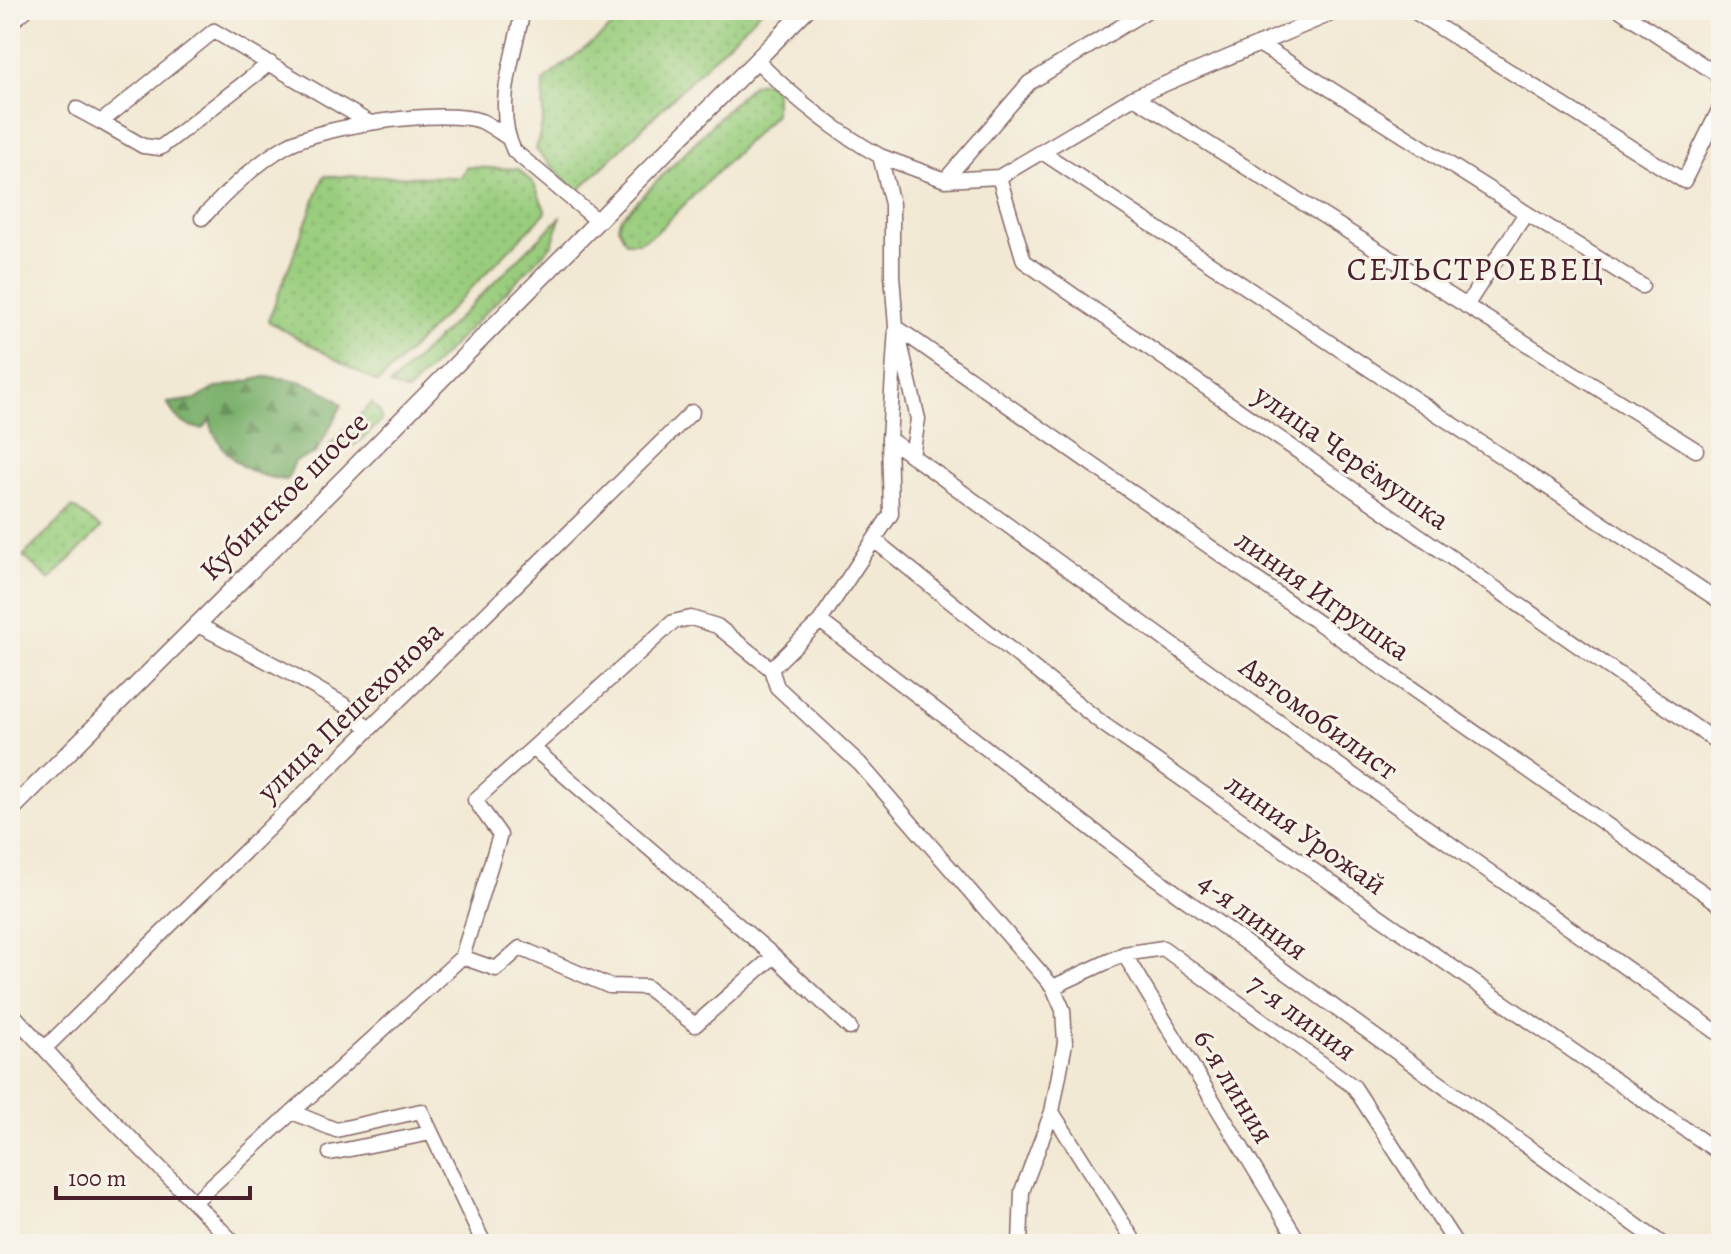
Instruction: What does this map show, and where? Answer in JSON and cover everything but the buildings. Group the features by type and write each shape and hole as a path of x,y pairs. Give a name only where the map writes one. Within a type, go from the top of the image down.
{"main road":[{"name":"Кубинское шоссе","path":"10,811 806,10"}],"street":[{"path":"10,23 26,10"},
{"path":"523,10 505,101 507,137 514,151 598,221"},
{"path":"945,180 1029,83 1148,10"},
{"path":"756,60 791,95 845,137 880,156 945,180 999,177 1134,97 1340,10"},
{"path":"1412,10 1684,181 1721,106"},
{"path":"1620,10 1718,75 1721,98"},
{"path":"101,122 214,31 370,123"},
{"path":"1259,44 1642,286"},
{"path":"77,109 143,146 160,148 270,63"},
{"path":"1134,97 1696,450"},
{"path":"202,218 243,178 285,147 306,136 331,129 370,123 460,118 481,121 507,137"},
{"path":"1042,152 1721,602"},
{"path":"771,669 820,621 891,514 889,439 896,327 892,204 880,156"},
{"name":"улица Черёмушка","path":"999,177 1024,261 1721,745"},
{"path":"1466,306 1526,213"},
{"path":"896,327 918,419 912,456"},
{"name":"линия Игрушка","path":"896,327 1721,905"},
{"name":"улица Пешехонова","path":"45,1048 692,412"},
{"name":"Автомобилист","path":"889,439 1324,755 1721,1035"},
{"name":"линия Урожай","path":"874,540 1103,724 1721,1154"},
{"path":"195,1201 462,957 500,835 475,800 673,622 691,618 717,626 771,669 777,687 860,764 1053,987 1063,1010 1065,1043 1052,1112 1022,1191 1020,1244"},
{"name":"4-я линия","path":"820,621 1153,876 1662,1244"},
{"path":"196,624 346,706 368,729"},
{"path":"533,748 774,956 850,1028"},
{"path":"462,957 496,969 520,948 609,986 646,987 695,1025 774,956"},
{"name":"7-я линия","path":"1053,987 1124,954 1163,948 1354,1087 1456,1244"},
{"name":"6-я линия","path":"1124,954 1300,1244"},
{"path":"10,1011 78,1085 235,1244"},
{"path":"292,1112 336,1130 421,1111 484,1244"},
{"path":"1052,1112 1136,1244"},
{"path":"330,1153 431,1133"}],"green space":[{"path":"634,10 762,10 577,192 536,150 543,120 544,80"},
{"path":"767,82 775,89 775,114 657,232 640,242 626,242 618,227 620,219 740,96 752,85"},
{"path":"466,167 518,169 534,184 546,212 378,383 268,321 324,176 461,177"},
{"path":"560,218 552,245 407,392 390,385"},
{"path":"264,377 306,383 342,405 316,453 295,461 287,480 257,474 241,465 220,443 211,419 203,429 191,426 177,418 167,403 197,399 213,389"},
{"path":"372,403 380,413 381,421 370,432 352,446 330,445"},
{"path":"73,507 101,528 50,580 23,556"}],"district":[{"name":"СЕЛЬСТРОЕВЕЦ","path":"1476,269"}]}
